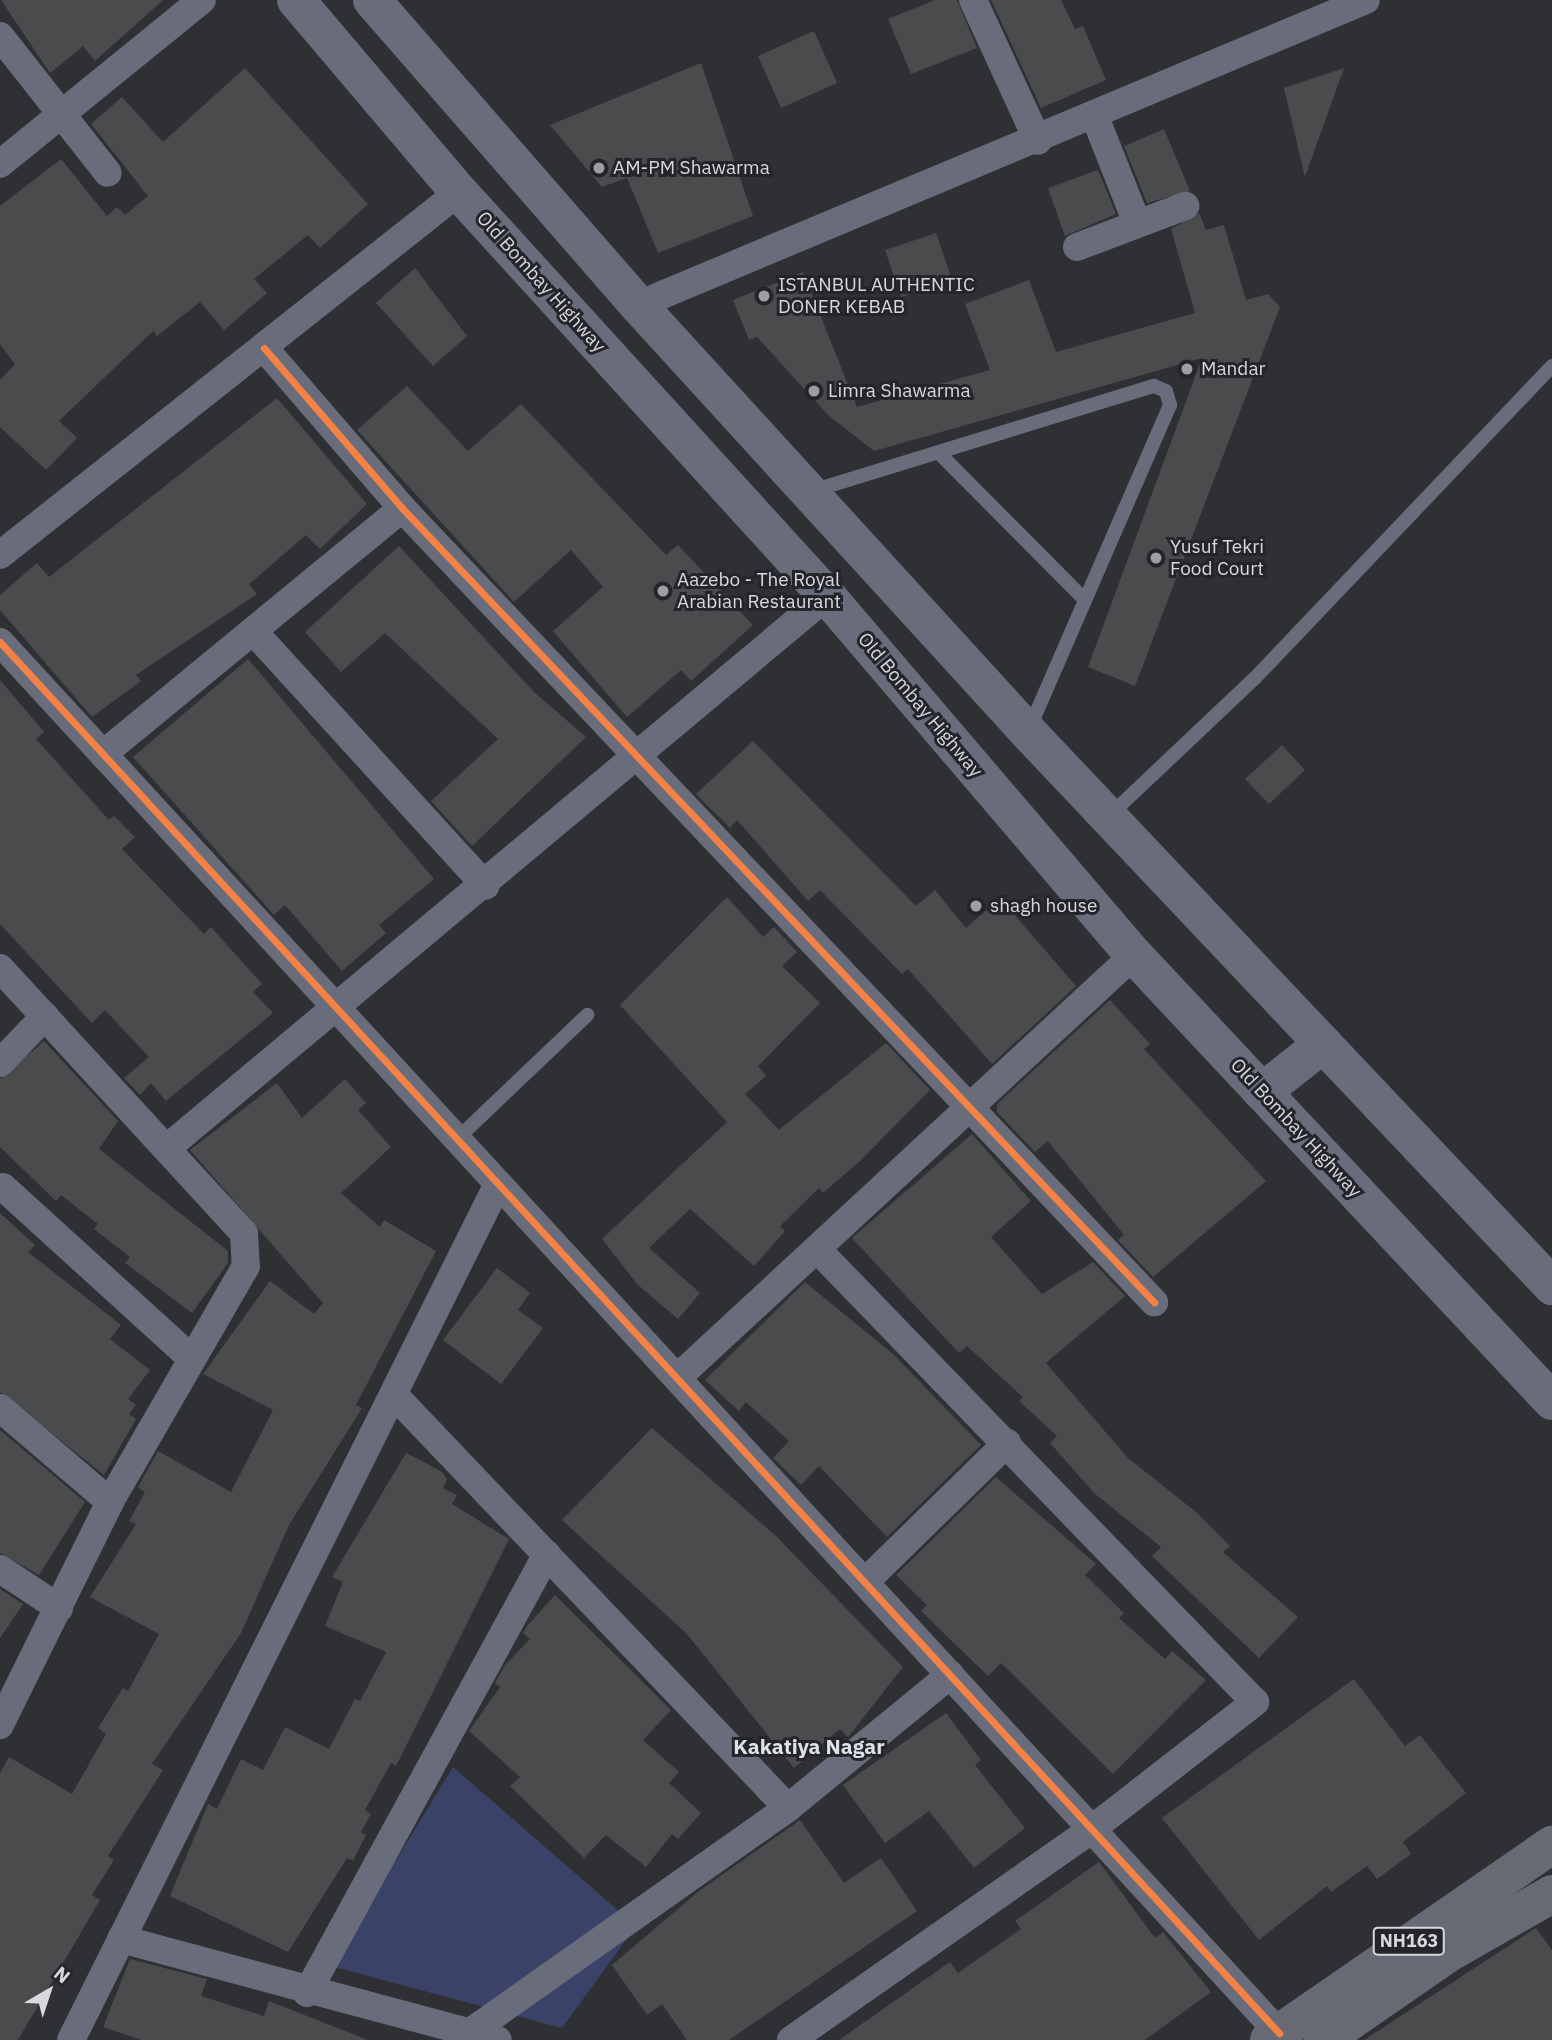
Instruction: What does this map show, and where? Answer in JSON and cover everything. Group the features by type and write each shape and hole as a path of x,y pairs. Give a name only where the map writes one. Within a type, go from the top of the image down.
{"highway":[{"name":"NH163","path":"1274,2036 1552,1845"},
{"name":"NH163","path":"1323,2040 1447,1954 1552,1894"}],"main road":[{"name":"Old Bombay Highway","path":"296,0 459,192 827,596 1134,955 1552,1401"},
{"path":"381,2 638,305 811,491 1028,732 1552,1286"},
{"path":"1262,1092 1323,1044"}],"street":[{"path":"0,164 202,0"},
{"path":"974,0 1038,141"},
{"path":"638,305 1038,141 1366,0"},
{"path":"0,36 108,173"},
{"path":"1095,117 1138,223"},
{"path":"0,555 459,192"},
{"path":"1077,247 1185,206"},
{"path":"264,348 402,508 973,1104 1154,1302"},
{"path":"103,754 402,508"},
{"path":"166,1148 335,1006 486,886 827,596"},
{"path":"253,631 486,886"},
{"path":"0,642 1092,1829 1274,2036"},
{"path":"677,1378 1134,955"},
{"path":"0,968 244,1233 246,1266 110,1502 0,1725"},
{"path":"0,1063 45,1016"},
{"path":"71,2040 396,1397 498,1184"},
{"path":"3,1187 191,1358"},
{"path":"791,2040 1092,1829 1255,1702 817,1249"},
{"path":"396,1397 788,1808"},
{"path":"0,1408 110,1502"},
{"path":"865,1582 1007,1443"},
{"path":"307,1993 547,1554"},
{"path":"0,1569 59,1608"},
{"path":"469,2033 788,1808 950,1675"},
{"path":"121,1938 307,1993 498,2040"}],"lane":[{"path":"1109,817 1255,678 1552,366"},
{"path":"811,491 1153,386 1166,391 1170,405 1028,732"},
{"path":"939,453 1084,599"},
{"path":"457,1139 587,1015"}],"shaded area":[{"path":"453,1767 636,1926 562,2028 331,1966"}],"building":[{"path":"1,0 163,0 95,61 83,46 50,73"},
{"path":"935,0 957,0 977,48 911,74 888,19"},
{"path":"991,0 1061,0 1075,29 1083,26 1106,80 1041,108"},
{"path":"814,31 837,83 781,108 758,56"},
{"path":"701,63 753,216 658,253 627,178 602,187 550,125"},
{"path":"245,68 368,204 320,248 308,235 254,279 267,293 224,330 200,302 157,336 153,331 59,421 77,438 46,470 0,427 0,380 15,364 0,344 0,206 61,159 107,216 117,207 125,215 148,196 91,124 122,97 163,142"},
{"path":"1344,68 1305,177 1284,88"},
{"path":"1164,129 1190,191 1147,203 1124,146"},
{"path":"1098,170 1116,214 1065,236 1048,188"},
{"name":"Yusuf Tekri Food Court","path":"1199,213 1206,230 1224,225 1246,300 1268,294 1280,307 1135,686 1088,667 1202,358 874,451 828,415 757,337 749,340 733,300 803,272 857,407 990,370 965,304 1029,280 1056,352 1195,313 1171,229"},
{"path":"936,233 952,280 901,297 885,250"},
{"path":"415,268 467,336 433,366 376,303"},
{"path":"407,386 468,451 521,404 666,555 678,545 753,625 691,681 681,670 627,717 553,631 603,587 571,550 514,602 357,430"},
{"path":"277,398 367,504 320,549 306,535 249,584 257,594 136,675 141,681 92,717 0,610 0,595 37,563 49,577"},
{"path":"399,546 534,692 586,737 472,846 431,801 498,739 385,633 341,672 305,632"},
{"path":"248,659 434,879 379,925 386,933 342,971 285,905 274,915 133,757"},
{"path":"0,680 44,732 36,739 109,820 114,816 135,837 122,849 204,934 211,927 262,984 253,992 273,1013 166,1101 151,1083 140,1095 124,1078 149,1057 105,1010 92,1023 0,924"},
{"path":"753,741 916,906 935,890 966,928 1000,898 1076,986 992,1064 908,969 902,974 820,890 808,901 737,820 730,828 696,794"},
{"path":"1282,745 1305,770 1269,804 1245,779"},
{"path":"727,897 763,937 774,927 797,952 782,966 820,1003 758,1066 766,1076 745,1094 779,1130 886,1043 930,1090 859,1162 823,1193 819,1188 780,1226 785,1231 754,1266 690,1209 649,1248 700,1293 678,1319 637,1284 602,1239 727,1122 620,1005"},
{"path":"1110,1000 1150,1044 1144,1049 1266,1181 1153,1277 1118,1240 1124,1235 1048,1141 1035,1152 997,1112 997,1104"},
{"path":"44,1041 118,1121 99,1149 228,1251 228,1263 192,1313 125,1263 130,1257 94,1229 98,1224 61,1195 56,1201 0,1147 0,1079"},
{"path":"345,1079 366,1103 358,1110 391,1147 341,1193 380,1227 384,1220 436,1251 356,1405 362,1408 289,1525 241,1633 152,1764 163,1770 108,1856 114,1860 92,1895 100,1900 18,2040 0,2040 0,1773 9,1757 72,1794 106,1734 98,1728 123,1688 128,1691 159,1634 90,1597 136,1524 129,1521 145,1492 138,1487 158,1451 231,1492 273,1410 203,1374 270,1281 314,1314 323,1303 190,1150 277,1083 302,1118"},
{"path":"972,1134 1031,1201 991,1237 1042,1294 1093,1262 1125,1296 1046,1363 1128,1458 1196,1512 1230,1546 1223,1552 1298,1617 1259,1658 1152,1556 1161,1547 1094,1493 1050,1443 1057,1436 1019,1401 1023,1397 967,1346 959,1353 852,1238"},
{"path":"0,1213 35,1245 28,1252 121,1325 110,1339 150,1370 128,1399 136,1405 129,1414 136,1419 104,1475 0,1392"},
{"path":"497,1268 530,1293 518,1310 543,1328 501,1384 443,1340"},
{"path":"805,1282 894,1355 981,1445 887,1537 819,1466 801,1485 773,1458 789,1441 746,1402 739,1411 705,1380"},
{"path":"652,1428 776,1536 903,1667 848,1737 840,1729 794,1768 687,1634 562,1520"},
{"path":"0,1430 85,1502 39,1575 0,1553"},
{"path":"406,1453 441,1471 447,1479 443,1488 457,1495 452,1504 509,1539 396,1766 391,1763 365,1810 371,1814 361,1832 366,1835 353,1861 347,1858 288,1952 170,1896 208,1804 217,1809 241,1759 263,1770 285,1727 329,1749 355,1699 360,1701 386,1652 325,1626 343,1582 332,1577"},
{"path":"996,1477 1096,1564 1085,1575 1124,1613 1119,1618 1165,1659 1172,1651 1206,1680 1113,1774 1001,1663 988,1676 921,1611 927,1605 896,1575"},
{"path":"0,1589 23,1604 0,1638"},
{"path":"555,1595 671,1710 643,1740 679,1772 669,1783 701,1813 678,1839 672,1834 646,1867 606,1835 584,1858 510,1786 520,1777 469,1731 500,1687 495,1683 505,1665 530,1639 523,1633 527,1626"},
{"path":"1354,1679 1405,1746 1420,1735 1466,1793 1403,1842 1411,1854 1377,1879 1367,1866 1331,1892 1327,1886 1259,1940 1162,1818"},
{"path":"946,1713 981,1760 975,1765 1025,1828 974,1868 929,1811 885,1843 843,1785"},
{"path":"800,1820 844,1883 881,1858 917,1911 729,2040 687,2040 662,2004 647,2015 612,1965 699,1891"},
{"path":"1099,1862 1155,1938 1163,1932 1211,1992 1145,2040 839,2040 950,1962 958,1973 1021,1929 1015,1921"},
{"path":"1536,1928 1552,1950 1552,2040 1364,2040"},
{"path":"130,1959 207,1979 201,1996 264,2016 269,2001 368,2040 142,2040 103,2027"}],"cycle path":[{"path":"264,348 402,508 1154,1302"},
{"path":"0,642 1279,2033"}],"place":[{"name":"AM-PM Shawarma","path":"599,168"},
{"name":"ISTANBUL AUTHENTIC DONER KEBAB","path":"764,296"},
{"name":"Mandar","path":"1187,369"},
{"name":"Limra Shawarma","path":"814,391"},
{"name":"Yusuf Tekri Food Court","path":"1156,558"},
{"name":"Aazebo - The Royal Arabian Restaurant","path":"663,591"},
{"name":"shagh house","path":"976,906"}],"district":[{"name":"Kakatiya Nagar","path":"809,1746"}]}
